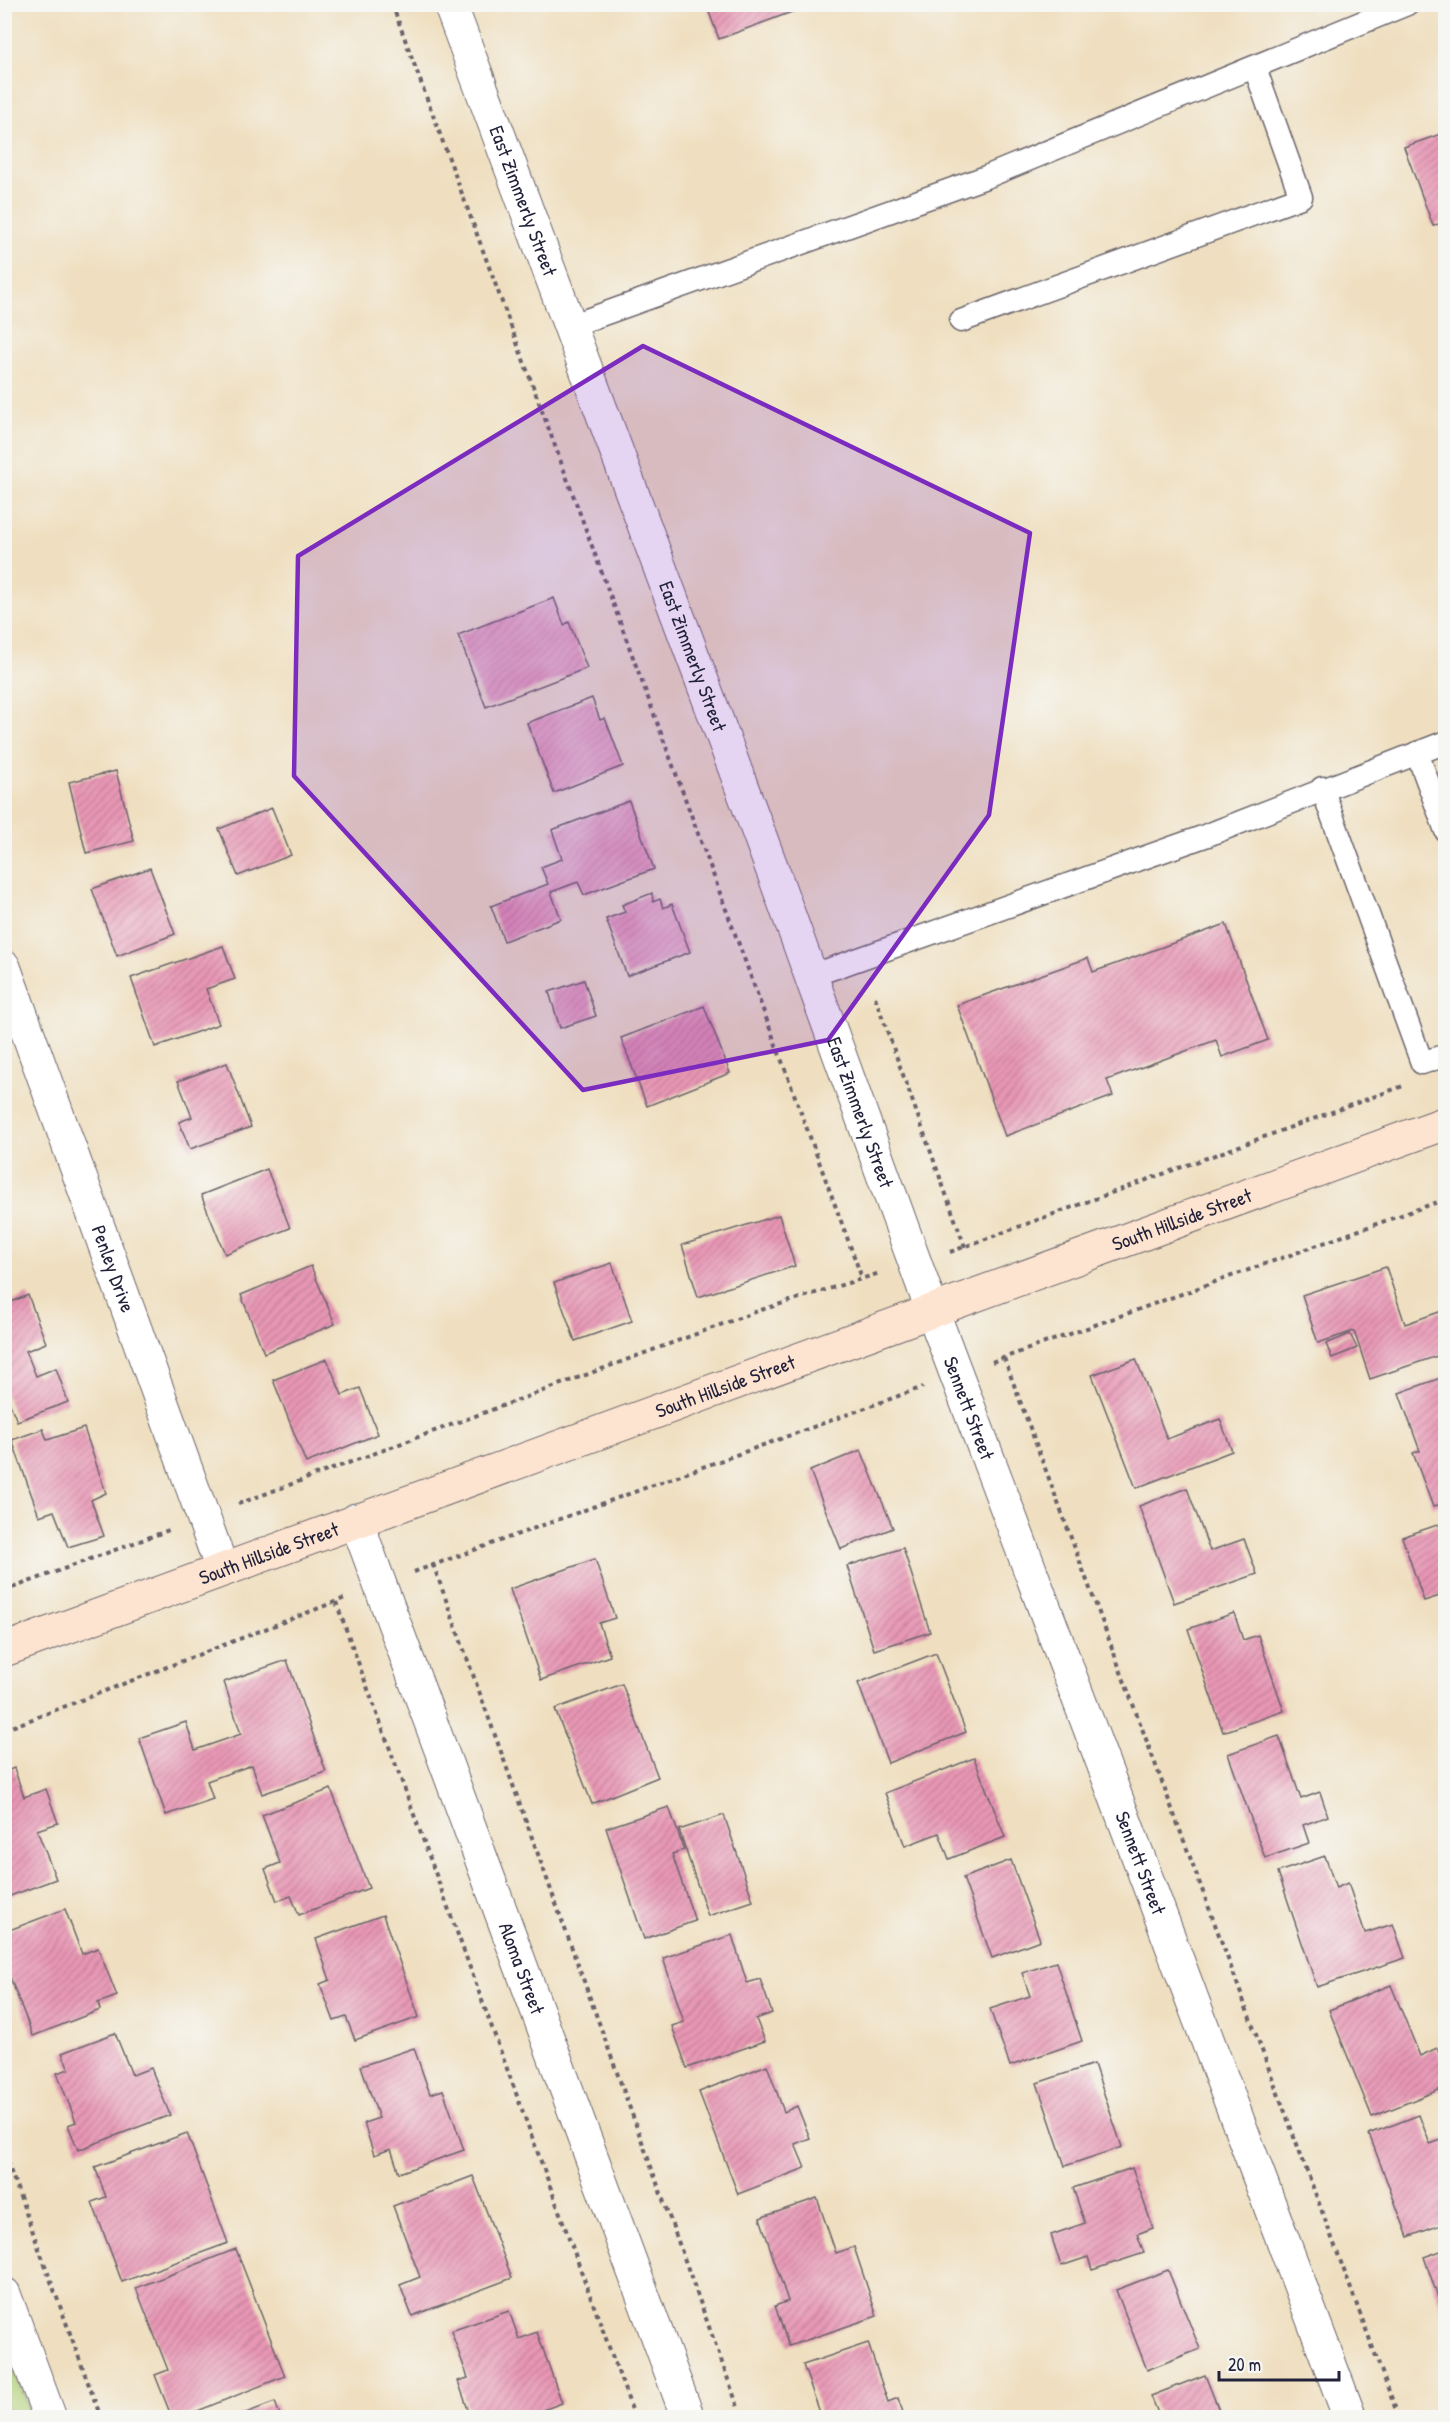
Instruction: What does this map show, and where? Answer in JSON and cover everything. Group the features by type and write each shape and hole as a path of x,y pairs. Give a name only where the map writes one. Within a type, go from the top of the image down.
{"main road":[{"name":"South Hillside Street","path":"4,1650 1446,1123"}],"street":[{"name":"East Zimmerly Street","path":"450,4 811,976 932,1310"},
{"name":"Penley Drive","path":"4,968 222,1569"},
{"name":"Sennett Street","path":"932,1310 1350,2418"},
{"name":"Aloma Street","path":"356,1520 688,2418"},
{"path":"4,2294 50,2418"}],"lane":[{"path":"570,326 986,177 1407,4"},
{"path":"961,321 1302,197 1255,68"},
{"path":"811,976 1205,836 1322,788 1446,742"},
{"path":"1417,753 1446,831"},
{"path":"1322,788 1417,1073 1446,1055"}],"path":[{"path":"392,4 862,1278"},
{"path":"875,997 965,1247"},
{"path":"4,1591 758,1311 965,1247 1417,1073"},
{"path":"4,1730 433,1564 1446,1199"},
{"path":"1004,1358 1399,2418"},
{"path":"433,1564 742,2418"},
{"path":"336,1602 635,2418"},
{"path":"4,2153 101,2418"}],"highlighted area":[{"path":"643,346 1030,533 989,815 828,1040 583,1090 294,776 298,556"}],"green space":[{"path":"5,2343 31,2417 5,2417"}],"building":[{"path":"706,4 804,4 805,7 719,39"},
{"path":"1446,132 1446,221 1433,226 1404,147"},
{"path":"554,598 564,625 569,622 587,668 486,707 458,635"},
{"path":"592,698 600,720 605,718 623,766 554,793 527,723"},
{"path":"116,771 134,841 86,853 69,782"},
{"path":"629,801 654,869 584,895 578,882 551,892 561,919 504,941 491,906 548,884 541,867 562,859 552,830"},
{"path":"272,808 291,855 238,876 219,829"},
{"path":"150,868 175,934 117,956 92,889"},
{"path":"652,893 653,902 660,899 663,908 672,904 690,952 627,976 606,919 625,912 622,905"},
{"path":"1226,924 1268,1040 1222,1057 1216,1040 1107,1080 1113,1096 1005,1136 957,1005 1088,958 1093,972"},
{"path":"223,946 235,979 206,989 219,1024 155,1047 131,978"},
{"path":"584,980 596,1016 560,1028 549,992"},
{"path":"704,1006 730,1073 647,1106 621,1038"},
{"path":"227,1063 251,1127 190,1149 179,1122 192,1117 178,1081"},
{"path":"267,1169 290,1228 225,1254 201,1195"},
{"path":"779,1215 795,1266 698,1297 682,1245"},
{"path":"612,1263 632,1321 575,1341 554,1283"},
{"path":"311,1266 335,1324 264,1353 241,1295"},
{"path":"1386,1267 1405,1324 1442,1311 1446,1320 1446,1353 1370,1379 1354,1331 1318,1343 1302,1295"},
{"path":"28,1295 46,1343 26,1351 36,1376 56,1368 68,1402 17,1421 4,1390 4,1305"},
{"path":"1350,1334 1357,1348 1332,1358 1326,1344"},
{"path":"327,1359 342,1395 360,1388 378,1434 306,1463 273,1380"},
{"path":"1136,1359 1167,1439 1220,1419 1232,1451 1136,1488 1092,1375"},
{"path":"1446,1376 1446,1502 1433,1507 1413,1453 1420,1451 1399,1393"},
{"path":"84,1428 106,1493 91,1500 104,1536 68,1547 54,1511 39,1516 12,1440 43,1429 47,1440"},
{"path":"861,1450 893,1528 841,1549 810,1471"},
{"path":"1187,1488 1210,1551 1244,1539 1257,1574 1174,1603 1139,1506"},
{"path":"1446,1522 1446,1594 1424,1601 1402,1537"},
{"path":"903,1548 930,1632 874,1650 847,1566"},
{"path":"595,1559 615,1618 599,1623 610,1656 541,1680 510,1589"},
{"path":"1234,1613 1243,1640 1258,1635 1284,1711 1223,1732 1188,1629"},
{"path":"936,1653 966,1732 888,1763 858,1683"},
{"path":"287,1660 326,1772 262,1794 252,1765 207,1781 213,1799 166,1815 139,1738 186,1722 195,1750 241,1734 224,1682"},
{"path":"622,1684 658,1777 592,1804 555,1709"},
{"path":"1279,1736 1301,1799 1320,1792 1328,1816 1303,1825 1309,1843 1265,1858 1228,1754"},
{"path":"974,1758 1005,1837 949,1859 939,1833 905,1846 885,1793"},
{"path":"14,1768 24,1797 46,1789 58,1823 37,1830 56,1879 10,1896 4,1881 4,1772"},
{"path":"331,1789 369,1888 299,1915 291,1896 277,1901 265,1869 280,1863 262,1815"},
{"path":"669,1807 684,1850 672,1854 695,1921 644,1939 606,1828"},
{"path":"724,1815 753,1901 708,1916 679,1830"},
{"path":"1325,1856 1336,1888 1348,1883 1365,1933 1393,1924 1405,1958 1317,1987 1278,1872"},
{"path":"1011,1860 1040,1940 992,1958 963,1878"},
{"path":"65,1909 82,1954 98,1948 117,1996 98,2003 100,2010 33,2036 4,1962 4,1932"},
{"path":"383,1915 419,2017 355,2040 346,2017 334,2021 320,1984 330,1980 316,1939"},
{"path":"732,1935 747,1983 760,1979 772,2013 756,2019 765,2041 687,2068 672,2026 684,2022 663,1958"},
{"path":"1056,1962 1082,2041 1010,2066 990,2009 1030,1996 1022,1973"},
{"path":"1391,1985 1420,2056 1437,2048 1446,2070 1446,2087 1372,2117 1329,2010"},
{"path":"115,2033 132,2075 151,2068 170,2115 78,2150 68,2125 76,2122 57,2073 69,2069 62,2053"},
{"path":"414,2048 430,2094 443,2090 464,2150 399,2173 391,2149 374,2155 364,2123 379,2118 361,2066"},
{"path":"1094,2064 1122,2147 1065,2166 1037,2083"},
{"path":"767,2065 784,2112 797,2106 810,2138 795,2144 805,2168 738,2194 699,2092"},
{"path":"1419,2115 1430,2144 1444,2139 1446,2144 1446,2223 1408,2237 1369,2134"},
{"path":"187,2133 228,2243 122,2282 92,2202 106,2197 95,2167"},
{"path":"1132,2168 1153,2228 1137,2234 1144,2253 1092,2270 1088,2257 1061,2266 1051,2235 1085,2223 1073,2188"},
{"path":"473,2176 512,2278 412,2316 400,2285 420,2277 393,2206"},
{"path":"817,2198 836,2253 854,2247 877,2316 789,2346 775,2306 788,2301 760,2218"},
{"path":"236,2249 285,2376 180,2418 172,2418 155,2375 168,2370 136,2288"},
{"path":"1446,2249 1446,2318 1445,2318 1424,2257"},
{"path":"1168,2270 1200,2349 1147,2370 1116,2290"},
{"path":"509,2311 519,2339 537,2332 562,2403 521,2418 471,2418 458,2381 468,2378 451,2331"},
{"path":"868,2343 888,2402 898,2398 905,2418 822,2418 803,2365"},
{"path":"1205,2375 1222,2418 1160,2418 1151,2396"},
{"path":"275,2402 281,2418 235,2418 235,2417"}]}
